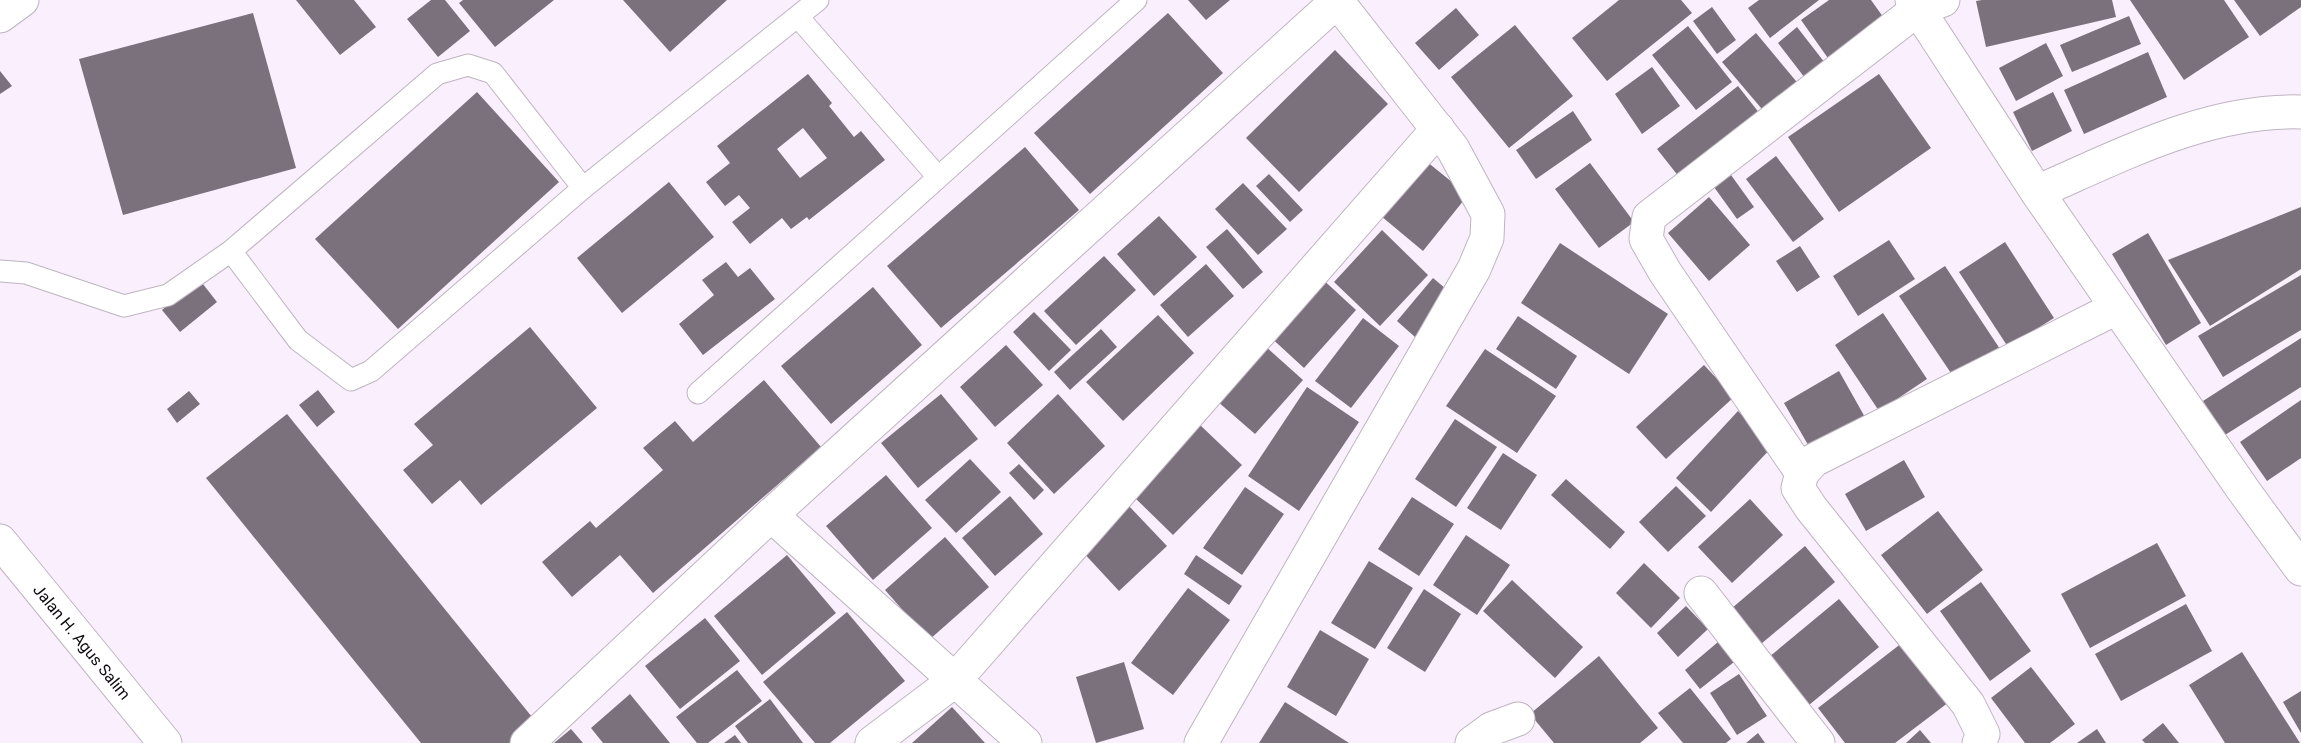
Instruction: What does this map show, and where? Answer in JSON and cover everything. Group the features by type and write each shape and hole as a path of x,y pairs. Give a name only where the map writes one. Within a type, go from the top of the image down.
{"street":[{"path":"0,16 22,0"},
{"path":"527,743 771,515 1337,1 1453,149 1488,214 1487,238 1468,280 1201,743"},
{"path":"1802,473 1665,272 1646,239 1649,217 1925,3 2037,192 2244,491 2301,569"},
{"path":"2037,192 2153,142 2233,116 2301,112"},
{"path":"872,743 954,681 1438,129"},
{"path":"1979,743 1983,734 1968,704 1811,508 1798,488 1802,473 1814,460 2116,308"},
{"path":"771,515 1025,743"},
{"name":"Jalan H. Agus Salim","path":"0,541 165,743"},
{"path":"1701,593 1818,743"}],"lane":[{"path":"231,251 298,340 324,362 351,380 371,371 583,188 818,0"},
{"path":"698,393 1136,0"},
{"path":"798,17 938,177"},
{"path":"0,270 26,273 123,306 168,296 231,251 437,74 468,65 493,73 583,188"}],"building":[{"path":"296,0 354,0 376,27 340,55"},
{"path":"431,0 445,0 470,31 438,57 407,19"},
{"path":"463,0 554,0 495,47 459,3"},
{"path":"623,0 727,0 670,52"},
{"path":"1188,0 1230,0 1206,20"},
{"path":"1619,0 1681,0 1692,13 1607,81 1572,38"},
{"path":"1759,0 1819,0 1770,38 1748,8"},
{"path":"1829,0 1871,0 1886,21 1830,61 1801,20"},
{"path":"2112,0 2116,17 1986,47 1976,1"},
{"path":"2130,0 2224,0 2249,37 2184,80"},
{"path":"2234,0 2301,0 2301,7 2260,36"},
{"path":"1712,7 1736,40 1717,54 1693,21"},
{"path":"1456,8 1479,35 1439,70 1415,43"},
{"path":"253,13 296,168 123,215 79,59"},
{"path":"1168,13 1223,73 1090,194 1034,133"},
{"path":"2129,16 2141,44 2072,72 2060,45"},
{"path":"1515,25 1573,96 1509,148 1451,77"},
{"path":"1688,26 1732,82 1696,110 1652,55"},
{"path":"1797,27 1825,63 1805,78 1778,43"},
{"path":"1756,33 1801,87 1767,115 1722,62"},
{"path":"2046,43 2063,76 2016,101 1999,68"},
{"path":"1335,50 1388,104 1299,192 1246,138"},
{"path":"2148,52 2167,97 2084,134 2064,90"},
{"path":"1652,67 1680,106 1642,134 1615,94"},
{"path":"0,71 12,86 0,94"},
{"path":"808,74 832,103 829,106 854,137 861,131 885,160 809,220 807,217 791,229 782,218 750,244 732,222 750,208 739,195 725,206 706,182 730,163 717,146","holes":["803,128 827,158 800,178 777,149"]},
{"path":"1879,74 1931,148 1839,212 1788,137"},
{"path":"1738,86 1764,119 1683,182 1657,149"},
{"path":"477,92 559,182 398,329 315,239"},
{"path":"2053,92 2072,131 2032,151 2013,112"},
{"path":"1573,111 1592,140 1536,179 1516,150"},
{"path":"1025,147 1079,210 941,328 887,266"},
{"path":"1776,156 1824,219 1793,242 1746,179"},
{"path":"1426,161 1468,195 1423,251 1381,216"},
{"path":"1590,163 1634,222 1599,248 1555,189"},
{"path":"1269,174 1303,210 1290,222 1256,186"},
{"path":"1731,175 1754,207 1737,219 1714,187"},
{"path":"669,182 714,237 622,313 577,258"},
{"path":"1243,183 1287,229 1258,255 1215,209"},
{"path":"1709,197 1750,245 1709,281 1668,233"},
{"path":"2301,207 2301,269 2210,326 2168,260"},
{"path":"1159,216 1197,257 1154,296 1117,254"},
{"path":"1227,229 1263,272 1243,289 1206,247"},
{"path":"1382,230 1428,275 1380,326 1334,282"},
{"path":"2148,233 2201,323 2166,345 2112,254"},
{"path":"1889,240 1915,279 1858,316 1833,276"},
{"path":"2005,242 2054,318 2008,347 1959,272"},
{"path":"1560,243 1668,314 1629,374 1521,303"},
{"path":"1800,246 1820,277 1797,292 1776,261"},
{"path":"1104,256 1136,290 1076,345 1044,311"},
{"path":"726,262 738,277 750,268 775,299 703,355 679,324 714,295 702,280"},
{"path":"1206,264 1234,296 1188,337 1160,305"},
{"path":"1945,266 2002,352 1957,382 1899,296"},
{"path":"2301,275 2301,330 2223,377 2198,336"},
{"path":"1319,276 1356,310 1304,368 1267,334"},
{"path":"1433,278 1452,294 1415,337 1397,321"},
{"path":"199,279 217,302 180,332 162,310"},
{"path":"873,287 922,345 831,424 781,366"},
{"path":"1034,312 1071,350 1049,371 1013,332"},
{"path":"1883,313 1927,379 1879,411 1835,345"},
{"path":"1158,315 1194,353 1123,421 1086,382"},
{"path":"1518,316 1577,356 1556,389 1496,349"},
{"path":"1363,318 1399,346 1351,408 1315,381"},
{"path":"530,327 597,408 481,505 460,480 432,504 403,470 433,445 414,424"},
{"path":"1101,329 1117,347 1070,390 1054,372"},
{"path":"2301,338 2301,387 2225,435 2203,401"},
{"path":"1006,345 1043,385 995,427 960,387"},
{"path":"1265,346 1303,380 1255,434 1217,401"},
{"path":"1485,349 1556,396 1517,453 1446,406"},
{"path":"1704,365 1734,397 1666,459 1636,427"},
{"path":"1839,371 1866,419 1811,450 1784,403"},
{"path":"764,380 821,447 653,593 620,555 572,597 542,562 590,521 596,528 663,470 643,448 675,421 693,442"},
{"path":"1307,387 1359,422 1299,511 1248,476"},
{"path":"318,390 335,412 317,427 299,405"},
{"path":"189,391 200,404 177,423 167,409"},
{"path":"941,394 978,439 918,488 881,443"},
{"path":"1058,394 1105,446 1054,494 1007,443"},
{"path":"2301,400 2301,458 2267,481 2240,442"},
{"path":"1738,411 1774,445 1711,512 1676,478"},
{"path":"287,414 536,722 510,743 421,743 206,478"},
{"path":"1455,419 1497,447 1456,507 1415,479"},
{"path":"1199,424 1242,465 1173,535 1131,494"},
{"path":"1503,453 1537,475 1501,530 1467,508"},
{"path":"970,459 1001,492 956,533 925,500"},
{"path":"1904,460 1925,497 1866,531 1845,494"},
{"path":"1019,464 1044,490 1034,500 1009,473"},
{"path":"886,475 932,528 873,580 826,526"},
{"path":"1566,479 1625,532 1610,549 1551,495"},
{"path":"1676,486 1706,516 1668,552 1639,522"},
{"path":"1245,487 1284,514 1242,575 1203,548"},
{"path":"1010,496 1043,534 995,576 962,538"},
{"path":"1412,497 1454,524 1419,576 1378,549"},
{"path":"1750,499 1783,535 1732,583 1698,547"},
{"path":"1128,505 1167,546 1119,591 1080,549"},
{"path":"1938,511 1983,570 1927,614 1881,555"},
{"path":"1466,535 1510,565 1477,615 1433,585"},
{"path":"945,537 989,587 929,640 885,590"},
{"path":"2157,543 2186,596 2090,648 2061,594"},
{"path":"1805,546 1835,582 1755,649 1725,614"},
{"path":"787,555 836,613 762,675 714,616"},
{"path":"1196,555 1242,586 1229,605 1184,574"},
{"path":"1369,561 1413,588 1375,649 1331,623"},
{"path":"1644,563 1680,598 1651,628 1616,593"},
{"path":"1512,580 1583,647 1555,678 1483,611"},
{"path":"1981,582 2031,651 1990,681 1940,611"},
{"path":"1188,588 1230,620 1173,695 1131,663"},
{"path":"1424,589 1461,614 1425,672 1387,648"},
{"path":"1839,599 1879,647 1803,710 1763,662"},
{"path":"2186,604 2212,651 2121,701 2095,654"},
{"path":"1686,606 1708,629 1678,657 1657,633"},
{"path":"847,612 905,681 830,743 815,743 763,682"},
{"path":"705,618 740,661 680,709 645,666"},
{"path":"1320,630 1369,659 1336,716 1287,687"},
{"path":"1907,639 1953,699 1895,743 1845,743 1818,708"},
{"path":"1718,642 1734,662 1700,689 1685,670"},
{"path":"2242,652 2300,743 2225,743 2189,685"},
{"path":"1599,656 1658,728 1640,743 1554,743 1530,714"},
{"path":"1124,662 1144,729 1096,743 1076,677"},
{"path":"2031,667 2075,724 2050,743 2025,743 1991,698"},
{"path":"737,670 762,701 708,743 697,743 676,717"},
{"path":"1739,674 1767,716 1737,735 1710,693"},
{"path":"1690,688 1731,739 1726,743 1683,743 1658,713"},
{"path":"2301,691 2301,733 2283,702"},
{"path":"630,694 670,743 603,743 591,728"},
{"path":"770,699 803,743 748,743 735,726"},
{"path":"1285,702 1349,743 1259,743"},
{"path":"952,707 985,743 912,743"},
{"path":"2163,723 2179,743 2145,743 2142,740"},
{"path":"571,729 583,743 554,743"},
{"path":"2097,729 2106,743 2077,743"},
{"path":"1920,730 1931,743 1906,743"},
{"path":"1758,733 1765,743 1746,743"},
{"path":"735,735 741,743 724,743"}]}
